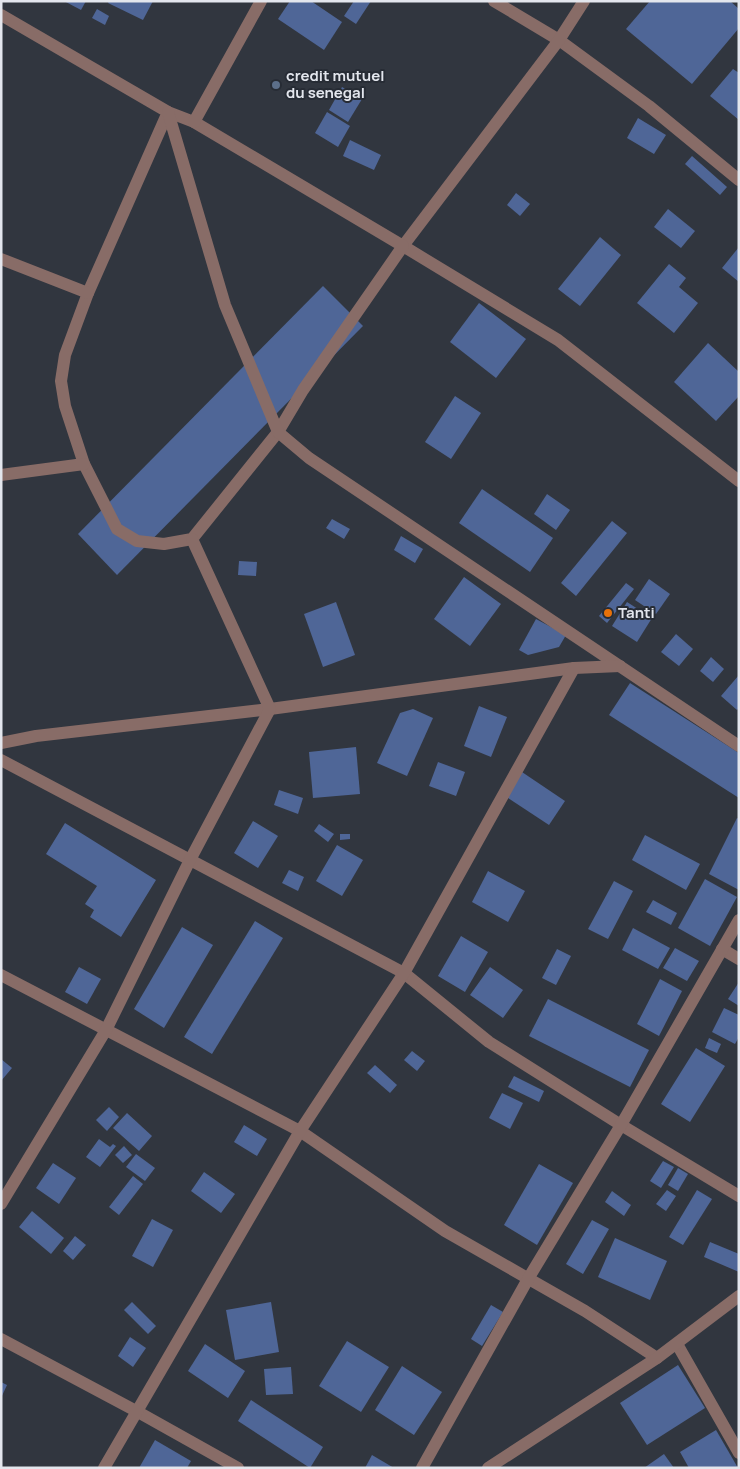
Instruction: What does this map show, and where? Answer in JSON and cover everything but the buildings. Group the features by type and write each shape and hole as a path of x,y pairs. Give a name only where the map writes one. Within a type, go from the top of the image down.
{"street":[{"path":"194,122 261,1"},
{"path":"494,1 559,40 649,106 739,180"},
{"path":"168,112 88,293 65,354 61,381 65,406 84,464 117,529 137,541 164,544 192,539 278,432 303,390 403,246 559,40 584,1"},
{"path":"1,15 168,112 194,122 558,340 739,481"},
{"path":"168,112 225,305 278,432 309,458 739,746"},
{"path":"1,260 88,293"},
{"path":"1,475 84,464"},
{"path":"192,539 270,710"},
{"path":"1,743 36,736 270,710 574,668 620,666"},
{"path":"104,1468 300,1131 404,973 574,668"},
{"path":"1,1204 106,1030 190,860 270,710"},
{"path":"1,760 404,973 489,1042 739,1196"},
{"path":"422,1468 528,1279 621,1125 739,920"},
{"path":"722,949 739,959"},
{"path":"1,975 300,1131 445,1230 585,1311 657,1358"},
{"path":"488,1468 657,1358 739,1296"},
{"path":"1,1339 238,1468"},
{"path":"677,1344 739,1453"}],"place":[{"name":"credit mutuel du senegal","path":"276,85"},
{"name":"Tanti","path":"608,613"}]}
